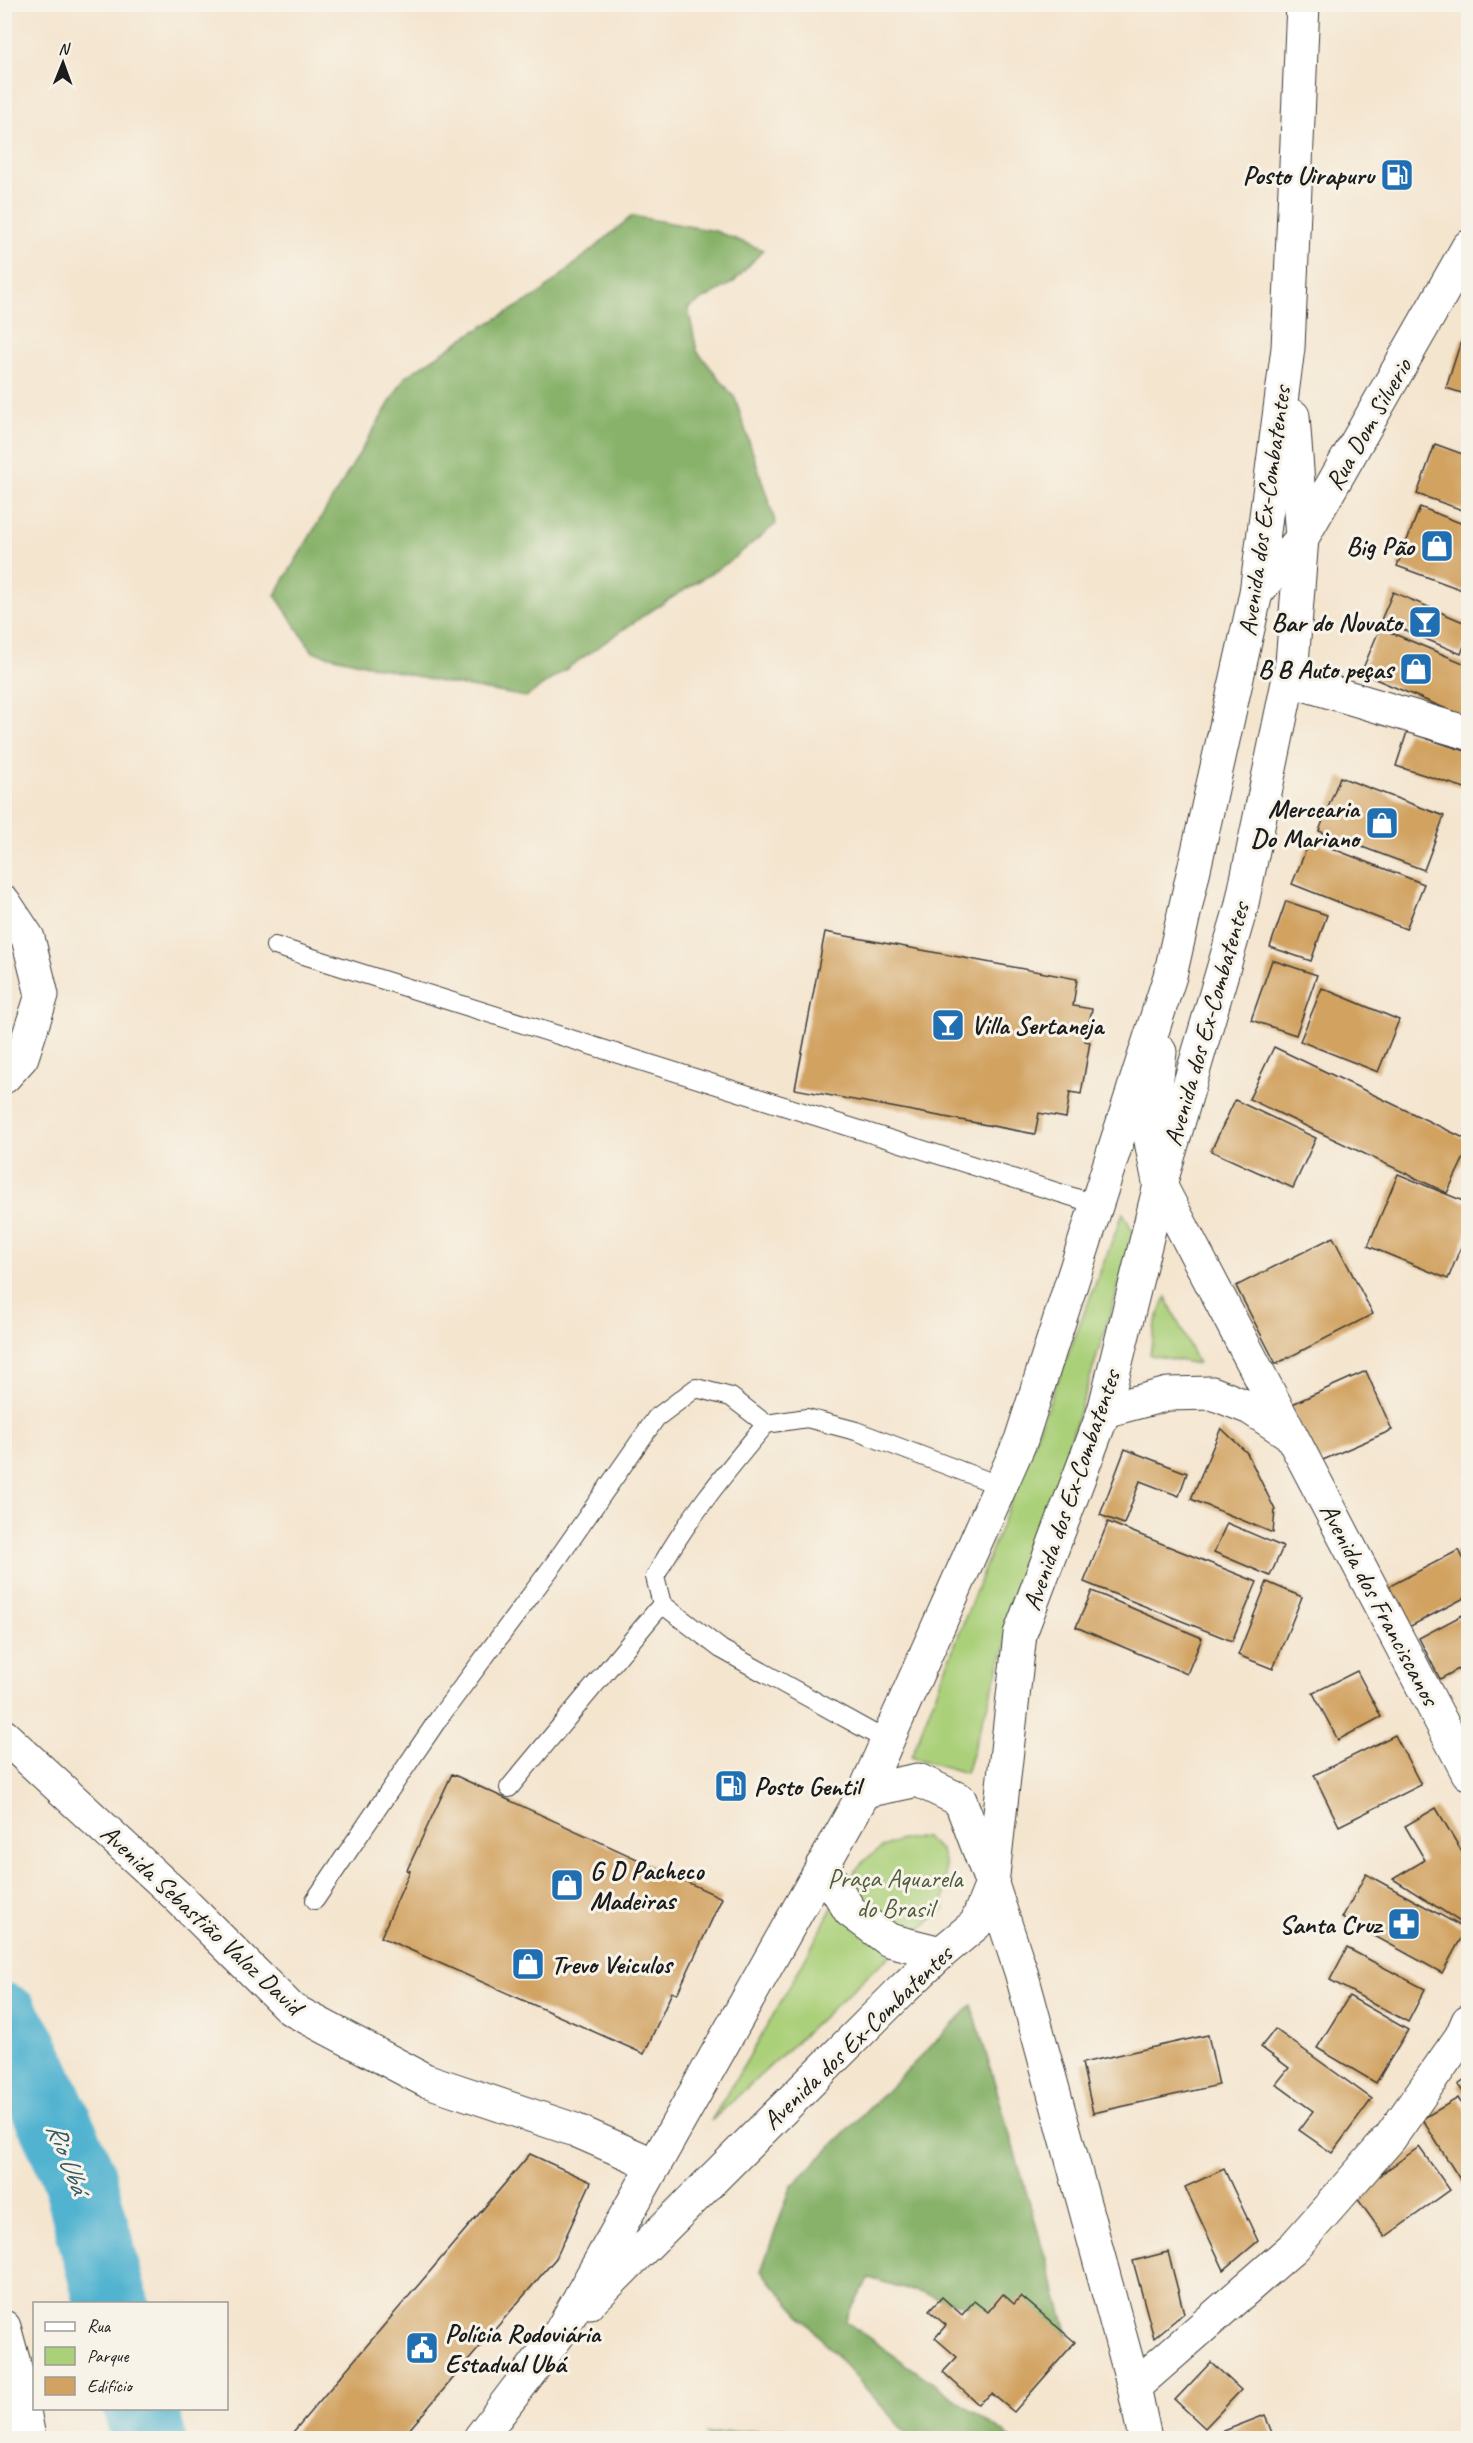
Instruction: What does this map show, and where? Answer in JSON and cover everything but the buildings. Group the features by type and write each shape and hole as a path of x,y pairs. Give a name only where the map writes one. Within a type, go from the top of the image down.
{"main road":[{"name":"Avenida dos Ex-Combatentes","path":"480,2439 561,2331 865,1791 1021,1440 1095,1203 1170,976 1256,593 1288,348 1303,4"},
{"name":"Rua Dom Silverio","path":"1256,593 1302,538 1468,247"},
{"name":"Avenida dos Ex-Combatentes","path":"561,2331 940,1953 976,1924 992,1884 1020,1634 1104,1411 1160,1185 1241,908 1290,680 1302,538 1288,348"},
{"path":"1290,680 1468,733"},
{"path":"4,902 28,938 42,995 22,1057 4,1077"},
{"path":"1160,1185 1150,1136 1170,976"},
{"name":"Avenida dos Franciscanos","path":"1160,1185 1468,1773"},
{"name":"Avenida dos Franciscanos","path":"1104,1411 1168,1394 1212,1393 1250,1408 1291,1436"},
{"name":"Avenida Sebastião Valoz David","path":"4,1736 177,1896 291,2009 425,2080 574,2130 655,2165"},
{"path":"865,1791 918,1780 960,1800 992,1884 1021,1972 1134,2387 1145,2439"},
{"path":"822,1866 850,1911 889,1940 940,1953"},
{"path":"1134,2387 1294,2247 1390,2138 1461,2037 1468,2021"},
{"path":"5,2331 18,2378 29,2439"}],"lane":[{"path":"276,946 1095,1203"},
{"path":"315,1900 439,1718 554,1564 656,1418 696,1388 731,1397 766,1424"},
{"path":"886,1741 721,1649 662,1604 655,1577 672,1546 721,1478 766,1424 807,1418 856,1431 1001,1486"},
{"path":"510,1788 662,1604"}],"green space":[{"path":"632,216 715,231 763,250 734,282 688,308 697,351 735,398 776,524 729,562 646,614 526,697 441,682 313,652 275,595 405,377 470,334 538,295"},
{"path":"1123,1213 1135,1235 966,1773 911,1757"},
{"path":"1166,1297 1198,1364 1150,1355 1155,1324"},
{"name":"Praça Aquarela do Brasil","path":"925,1837 941,1851 945,1865 944,1909 869,1974 711,2121 784,1997 840,1893 855,1871 884,1846 907,1839"},
{"path":"972,2005 1068,2335 869,2278 845,2321 1011,2438 910,2438 761,2271 791,2187"},
{"path":"786,2428 800,2438 711,2438 706,2434"}],"waterway":[{"name":"Rio Ubá","path":"4,2020 22,2049 78,2174 111,2302"},
{"name":"Rio Ubá","path":"141,2410 149,2438"}],"place":[{"name":"Posto Uirapuru","path":"1397,175"},
{"name":"Big Pão","path":"1437,546"},
{"name":"Bar do Novato","path":"1425,622"},
{"name":"B B Auto peças","path":"1416,669"},
{"name":"Mercearia Do Mariano","path":"1382,823"},
{"name":"Villa Sertaneja","path":"948,1025"},
{"name":"Posto Gentil","path":"731,1786"},
{"name":"G D Pacheco Madeiras","path":"567,1885"},
{"name":"Santa Cruz","path":"1404,1924"},
{"name":"Trevo Veiculos","path":"528,1964"},
{"name":"Polícia Rodoviária Estadual Ubá","path":"422,2348"}]}
